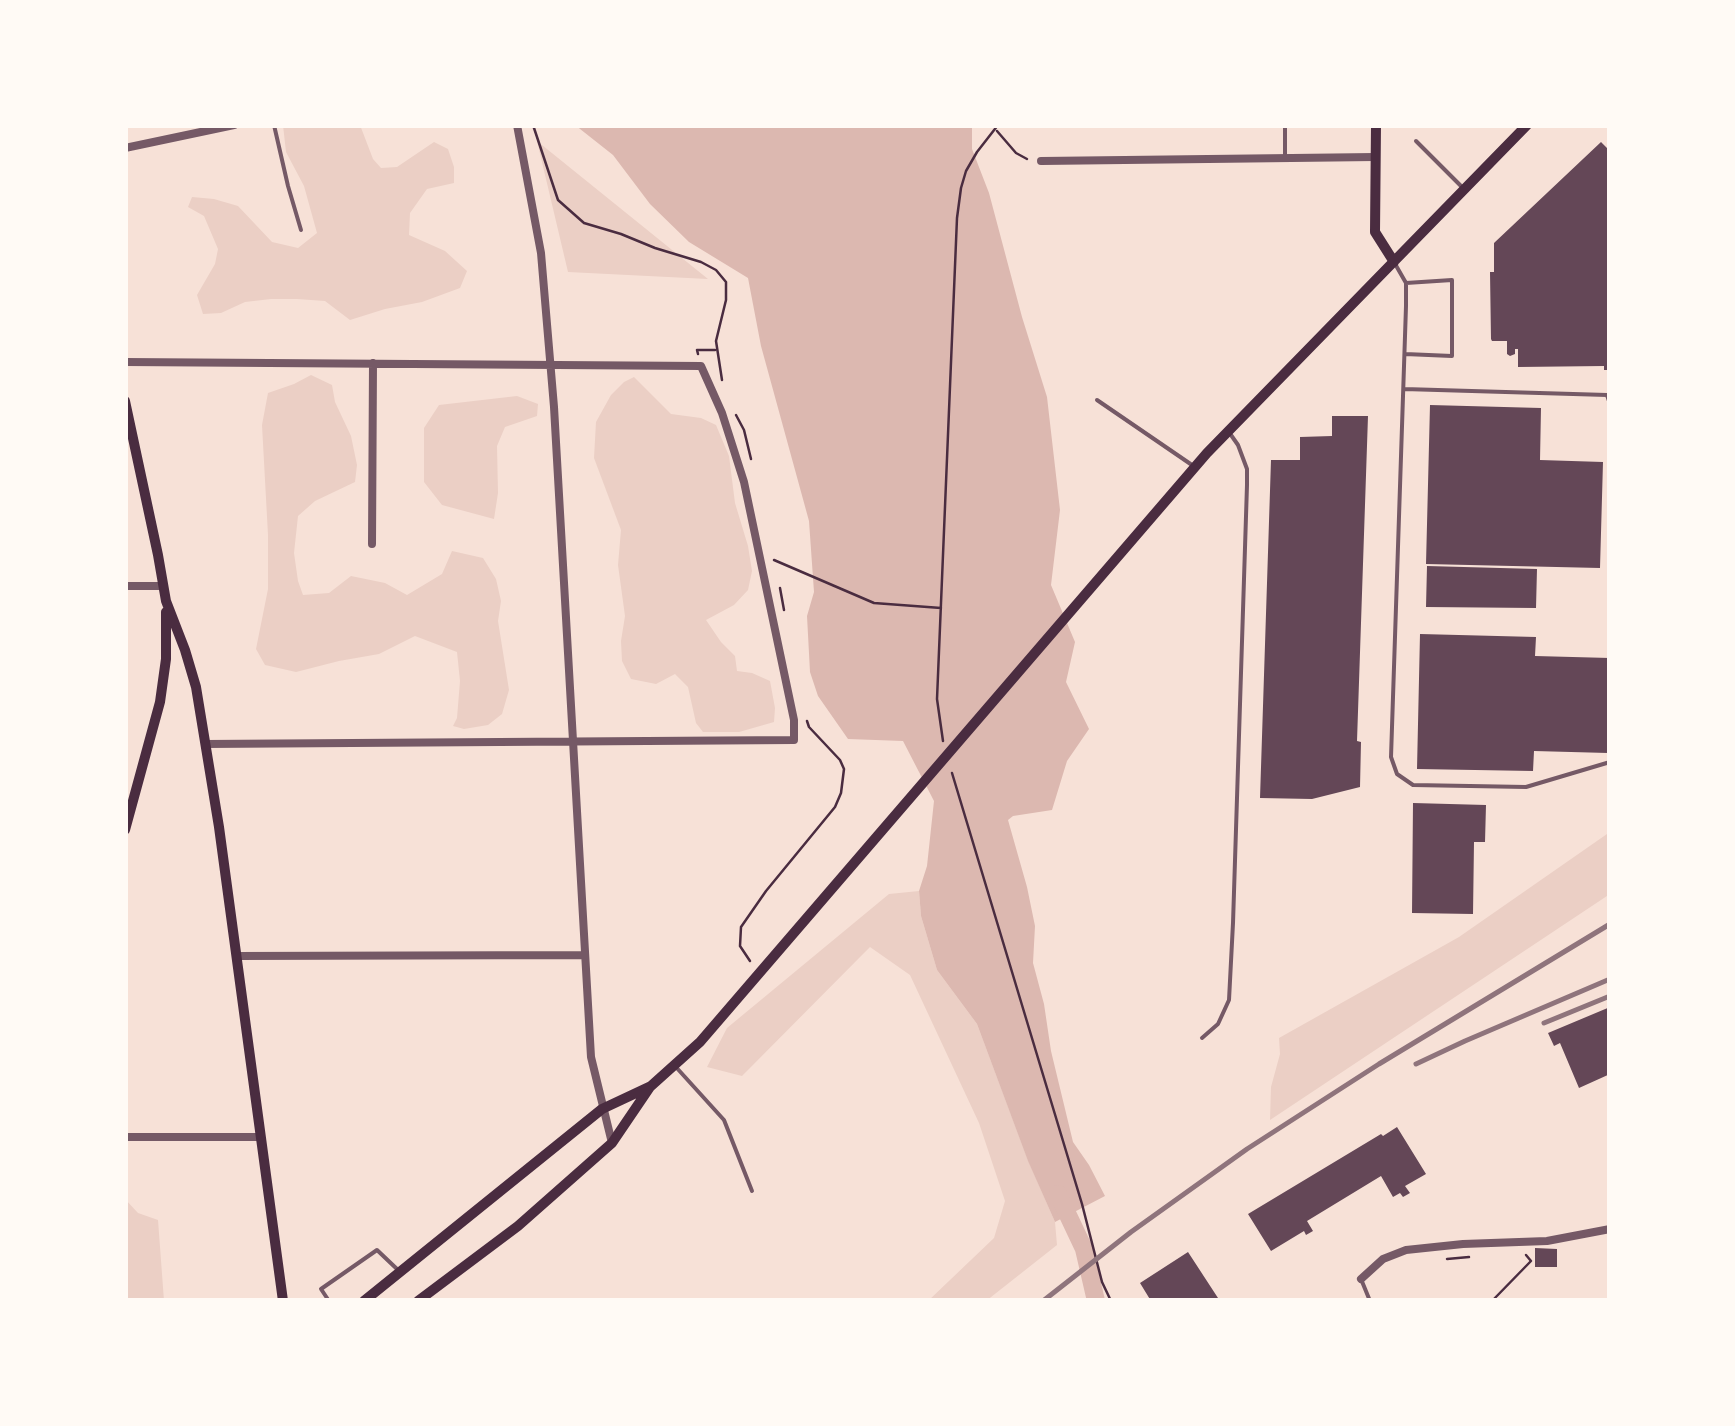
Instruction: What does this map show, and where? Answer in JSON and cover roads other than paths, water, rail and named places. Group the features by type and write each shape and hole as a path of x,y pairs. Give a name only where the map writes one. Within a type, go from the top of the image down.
{"main road":[{"path":"1376,125 1375,232 1394,262"},
{"path":"364,1301 602,1109 651,1086 675,1066 759,975 1194,467 1528,125"},
{"path":"125,401 166,601 164,680 125,830"},
{"path":"166,601 193,673 205,744 283,1301"},
{"path":"418,1301 518,1226 612,1143 651,1086"}],"street":[{"path":"125,148 234,125"},
{"path":"517,125 541,253 551,364 591,1057 612,1143"},
{"path":"1041,161 1375,157"},
{"path":"125,362 701,366 722,413 744,482 794,720 794,740 205,744"},
{"path":"372,363 372,544"},
{"path":"125,586 164,586"},
{"path":"237,956 585,955"},
{"path":"125,1138 262,1137"},
{"path":"1361,1279 1382,1259 1406,1250 1547,1241 1610,1229"}],"lane":[{"path":"274,125 301,230"},
{"path":"1285,158 1286,125"},
{"path":"1416,142 1466,190"},
{"path":"1394,262 1406,283 1391,757 1398,774 1414,785 1526,788 1610,762"},
{"path":"1405,354 1452,356 1452,280 1406,283"},
{"path":"1404,389 1607,395 1610,404"},
{"path":"1097,400 1194,467"},
{"path":"1202,1038 1218,1024 1229,1000 1233,924 1247,469 1228,432"},
{"path":"675,1066 724,1120 752,1191"},
{"path":"329,1301 321,1289 377,1250 401,1272"},
{"path":"1361,1279 1370,1301"}],"waterway":[{"path":"1058,1194 1084,1249 1096,1301"}],"railway":[{"path":"1043,1301 1247,1149 1610,924"},
{"path":"1416,1064 1610,979"},
{"path":"1544,1023 1610,996"}]}
